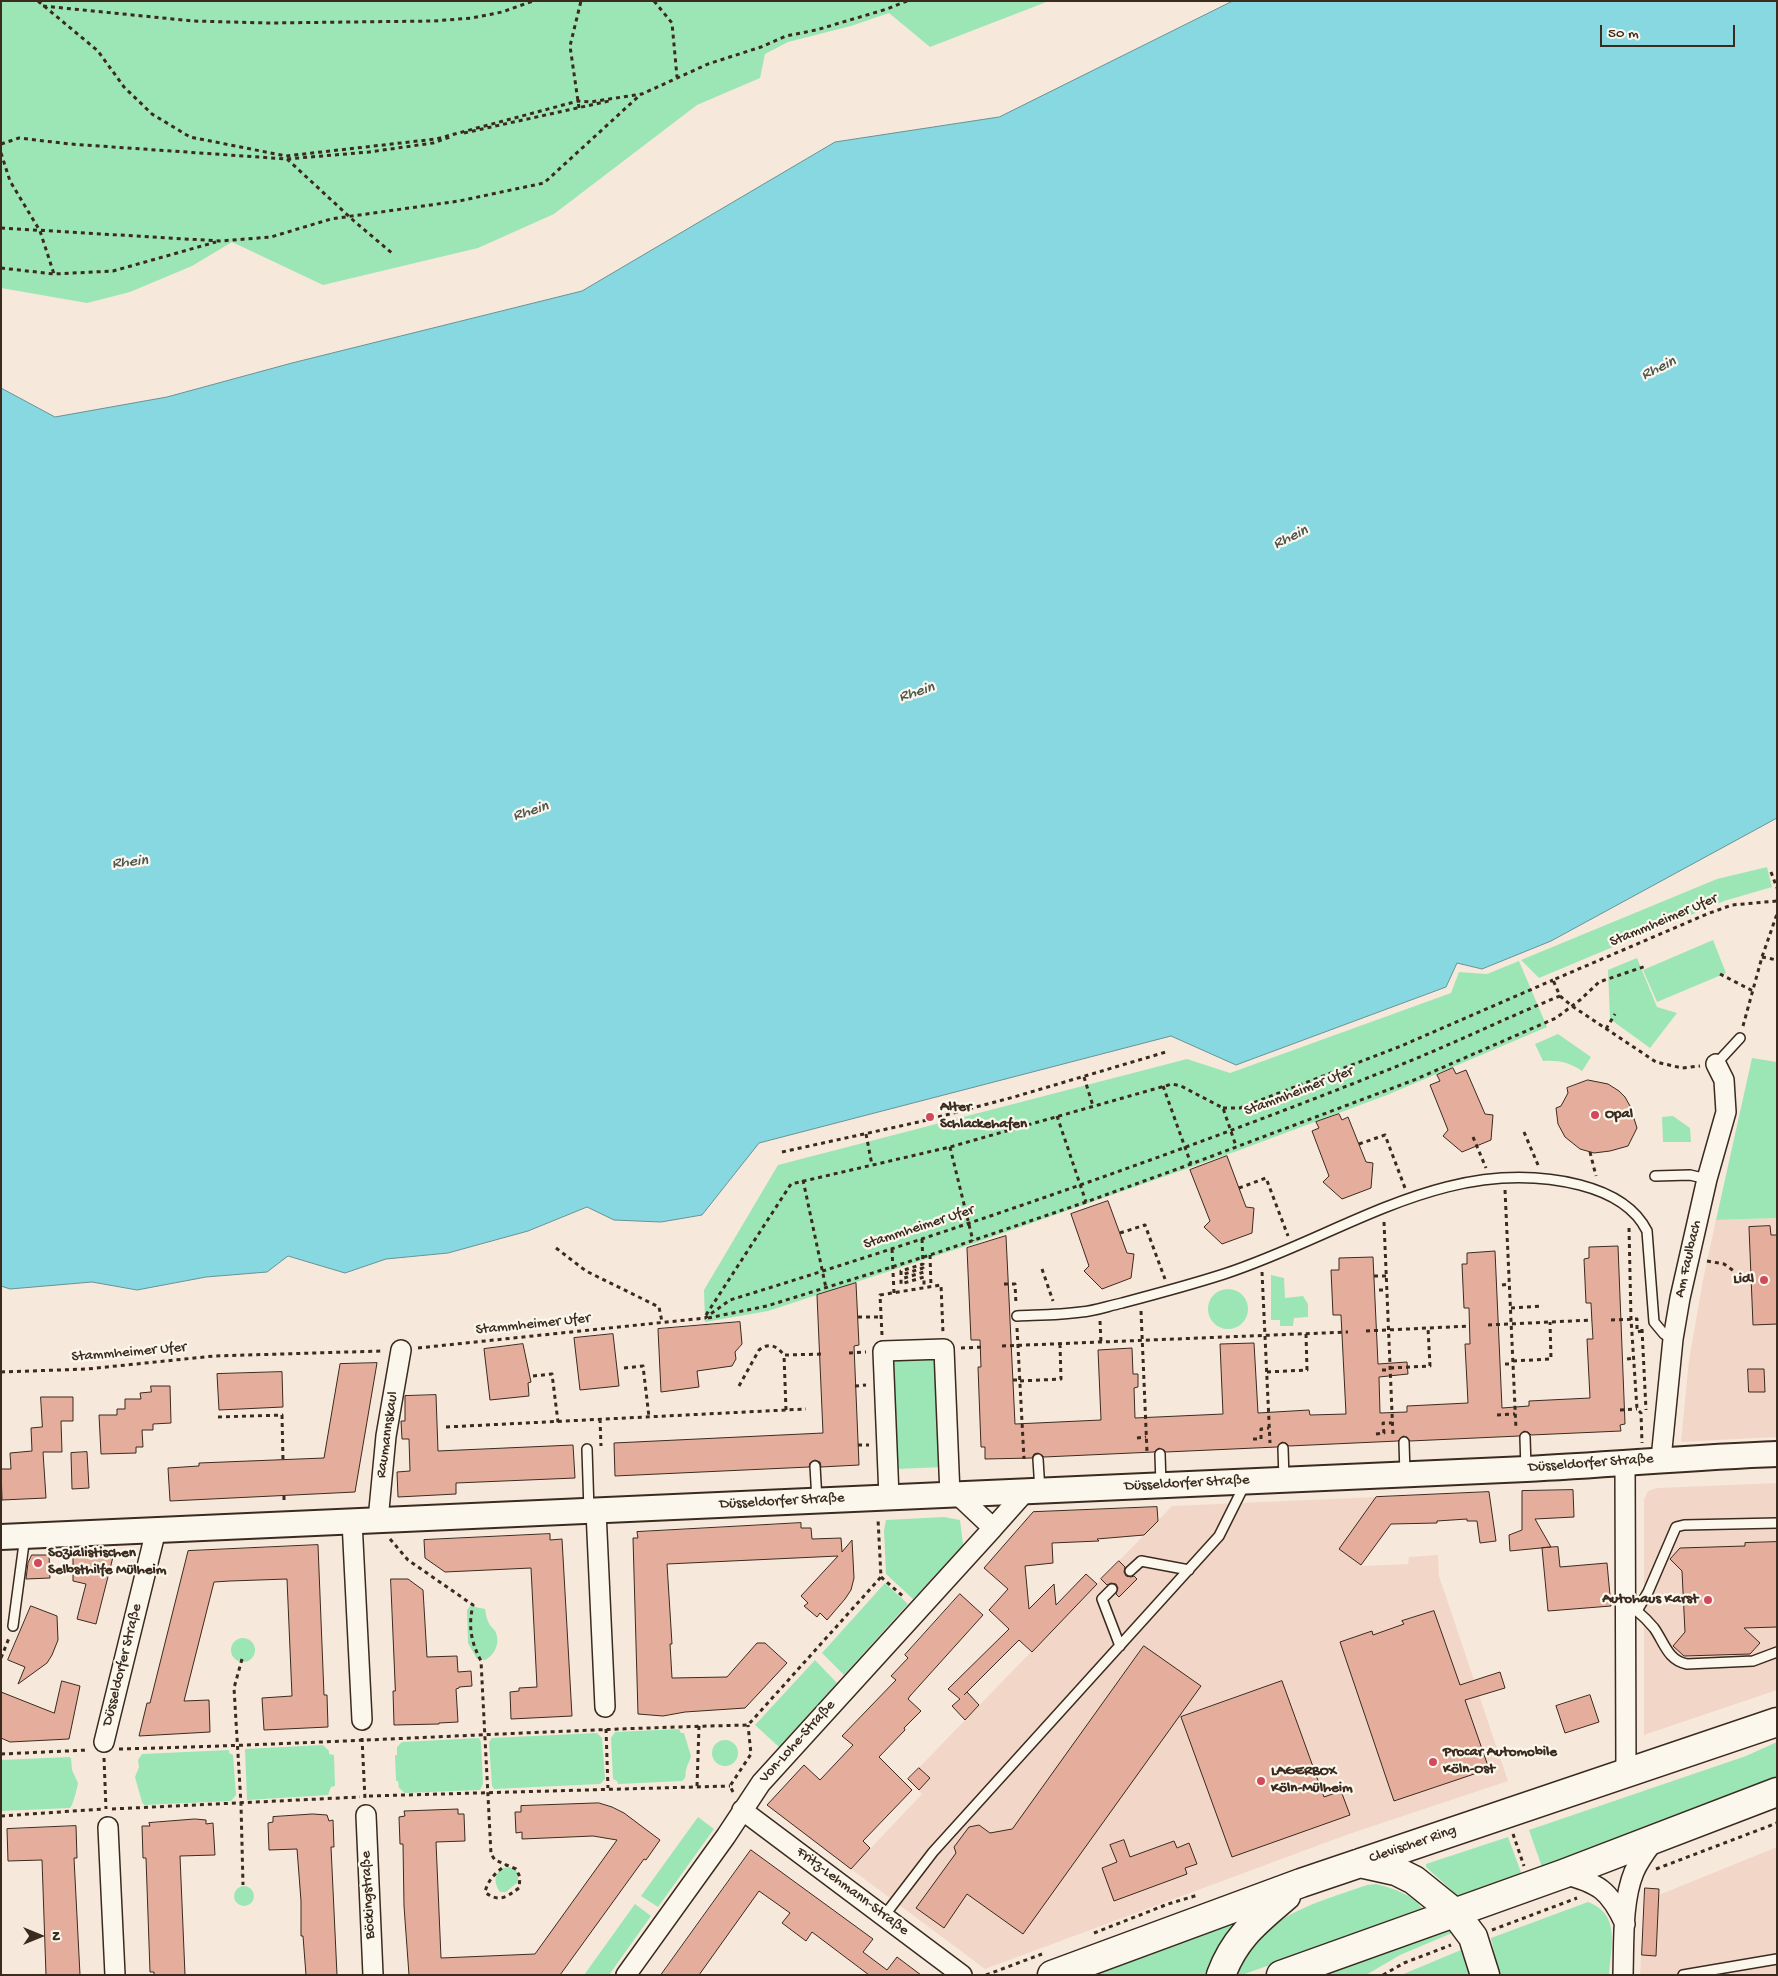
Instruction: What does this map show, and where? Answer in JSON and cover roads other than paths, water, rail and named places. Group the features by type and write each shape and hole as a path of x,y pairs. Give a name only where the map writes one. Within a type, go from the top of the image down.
{"main road":[{"name":"Clevischer Ring","path":"1052,1975 1301,1883 1777,1722"},
{"path":"1281,1975 1531,1886 1777,1792"},
{"path":"1360,1863 1396,1871 1414,1880 1455,1913 1473,1937 1485,1975"},
{"path":"1221,1975 1240,1937 1301,1883"}],"street":[{"name":"Am Faulbach","path":"1661,1459 1673,1339 1689,1258 1726,1112 1724,1080 1716,1064"},
{"path":"883,1498 883,1352 944,1349 954,1495 993,1528"},
{"name":"Raumannskaul","path":"378,1520 386,1436 402,1350"},
{"name":"Düsseldorfer Straße","path":"1,1537 1526,1469 1661,1459 1777,1454"},
{"path":"1625,1463 1631,1612 1626,1772"},
{"name":"Von-Lohe-Straße","path":"626,1975 726,1836 761,1783 993,1528 1033,1491"},
{"path":"593,1511 605,1707"},
{"path":"352,1521 362,1720"},
{"name":"Düsseldorfer Straße","path":"104,1745 156,1530"},
{"name":"Fritz-Lehmann-Straße","path":"742,1810 962,1975"},
{"name":"Böckingstraße","path":"366,1815 373,1975"},
{"path":"108,1827 115,1975"},
{"path":"1623,1975 1625,1924 1632,1878 1643,1855 1655,1839"},
{"path":"1563,1874 1581,1878 1602,1889 1616,1905 1625,1924"}],"lane":[{"path":"1716,1064 1740,1038"},
{"path":"1655,1176 1690,1175 1708,1179"},
{"path":"1017,1316 1083,1312 1169,1290 1262,1262 1409,1198 1462,1182 1504,1177 1543,1177 1568,1182 1610,1195 1629,1208 1642,1222 1647,1231 1654,1322 1664,1334 1673,1339"},
{"path":"1525,1437 1526,1469"},
{"path":"1404,1442 1405,1474"},
{"path":"1283,1448 1284,1480"},
{"path":"587,1449 593,1511"},
{"path":"1160,1454 1161,1485"},
{"path":"1033,1491 1038,1459"},
{"path":"815,1466 817,1501"},
{"path":"884,1916 933,1852 1219,1536 1246,1481"},
{"path":"1777,1523 1684,1525 1676,1527 1648,1592 1631,1612 1654,1628 1669,1654 1679,1663 1753,1661 1777,1652"},
{"path":"13,1626 26,1536"},
{"path":"1130,1571 1141,1561 1189,1570"},
{"path":"1112,1589 1102,1599 1120,1646"},
{"path":"1683,1975 1724,1971 1777,1959"}],"water":[{"name":"Rhein","path":"1233,1 1777,1 1777,818 1551,941 1482,969 1457,963 1446,987 1236,1065 1171,1036 759,1143 702,1215 661,1222 614,1220 587,1207 528,1231 448,1253 386,1259 345,1273 288,1256 267,1272 206,1277 137,1290 92,1282 10,1289 1,1286 1,388 55,417 167,397 292,363 582,291 835,142 999,117"}],"place":[{"name":"Opal","path":"1595,1115"},
{"name":"Alter Schlackehafen","path":"930,1117"},
{"name":"Lidl","path":"1764,1280"},
{"name":"Sozialistischen Selbsthilfe Mülheim","path":"38,1563"},
{"name":"Autohaus Karst","path":"1708,1600"},
{"name":"Procar Automobile Köln-Ost","path":"1433,1762"},
{"name":"LAGERBOX Köln-Mülheim","path":"1261,1781"}]}
